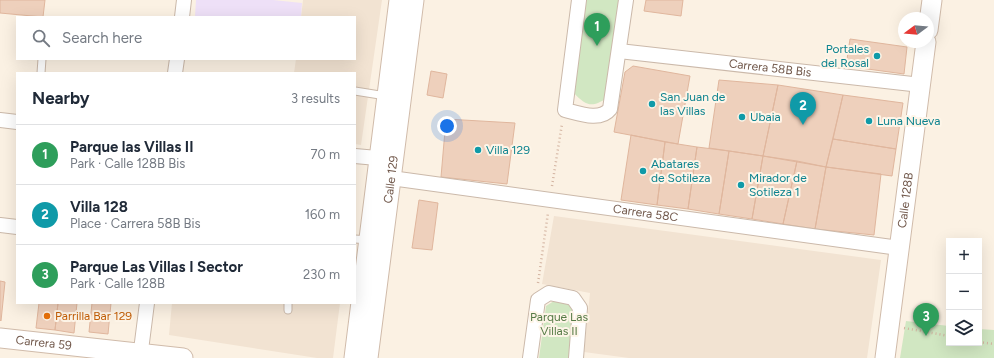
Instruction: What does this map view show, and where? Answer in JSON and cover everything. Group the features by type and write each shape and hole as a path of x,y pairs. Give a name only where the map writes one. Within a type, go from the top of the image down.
{"main road":[{"name":"Calle 129","path":"354,358 362,239 388,165 386,96 399,0"},
{"name":"Calle 129","path":"368,358 388,165 414,0"},
{"path":"930,12 932,0"},
{"name":"Calle 128B","path":"885,358 925,48"},
{"name":"Carrera 59","path":"0,338 141,356 183,358"}],"street":[{"path":"182,16 184,0"},
{"path":"579,0 564,110 599,116 607,113 610,109 626,0"},
{"name":"Carrera 58B Bis","path":"619,51 921,85"},
{"path":"175,72 177,60"},
{"path":"0,120 16,122"},
{"name":"Carrera 58C","path":"356,156 388,165 899,248"},
{"path":"0,225 16,227"},
{"path":"530,358 538,300 549,293 573,298 580,308 576,358"},
{"path":"141,356 147,304"}],"lane":[{"path":"41,72 42,60"},
{"path":"356,91 386,96"}],"path":[{"path":"889,325 946,335"},
{"path":"982,342 994,344"}],"shaded area":[{"path":"196,0 273,0 302,3 301,16 195,16"},
{"path":"303,0 382,0 361,145 356,144 356,72 294,72 296,60 356,60 356,16 301,16"},
{"path":"554,216 881,260 867,358 629,358 584,352 590,293 542,284"},
{"path":"172,304 340,304 333,358 317,358 169,335"}],"green space":[{"path":"585,0 620,0 607,98 593,104 582,101 574,93"},
{"name":"Parque Las Villas II","path":"554,301 573,306 576,316 570,358 539,358 546,306"},
{"path":"906,321 946,326 946,346 982,346 982,329 994,330 994,358 900,358"}],"building":[{"path":"0,0 45,0 43,16 0,13"},
{"path":"646,0 683,0 681,16 644,11"},
{"name":"Portales del Rosal","path":"850,39 898,46 898,48 907,48 904,74 846,66"},
{"name":"San Juan de las Villas","path":"633,66 690,76 678,144 614,132 625,72"},
{"path":"431,71 447,74 443,98 427,95"},
{"name":"Ubaia","path":"719,80 778,85 763,156 709,148"},
{"path":"778,85 843,95 826,167 763,156"},
{"name":"Luna Nueva","path":"843,95 903,103 896,149 833,139"},
{"name":"Villa 129","path":"446,119 515,123 507,184 441,177"},
{"name":"Abatares de Sotileza","path":"631,135 665,142 657,205 621,200"},
{"path":"833,139 896,149 892,176 826,167"},
{"path":"665,142 697,147 688,209 657,205"},
{"path":"697,147 729,151 719,214 688,209"},
{"name":"Mirador de Sotileza 1","path":"729,151 763,156 752,219 719,214"},
{"path":"763,156 797,161 783,224 752,219"},
{"path":"797,161 826,167 815,229 783,224"},
{"path":"826,167 881,174 874,235 815,229"},
{"path":"419,200 438,203 432,250 412,248"},
{"path":"0,281 5,282 1,321 0,320"},
{"name":"Parrilla Bar 129","path":"39,304 58,304 55,330 36,328"},
{"path":"58,304 77,304 74,333 55,330"},
{"path":"92,304 111,304 108,334 89,332"}],"place":[{"name":"Parque las Villas II","path":"597,46"},
{"name":"Portales del Rosal","path":"877,56"},
{"name":"San Juan de las Villas","path":"652,104"},
{"name":"Ubaia","path":"742,117"},
{"name":"Luna Nueva","path":"869,121"},
{"name":"Villa 128","path":"803,125"},
{"name":"Villa 129","path":"478,150"},
{"name":"Abatares de Sotileza","path":"643,171"},
{"name":"Mirador de Sotileza 1","path":"741,185"},
{"name":"Parrilla Bar 129","path":"47,316"},
{"name":"Parque Las Villas I Sector","path":"926,336"}]}
